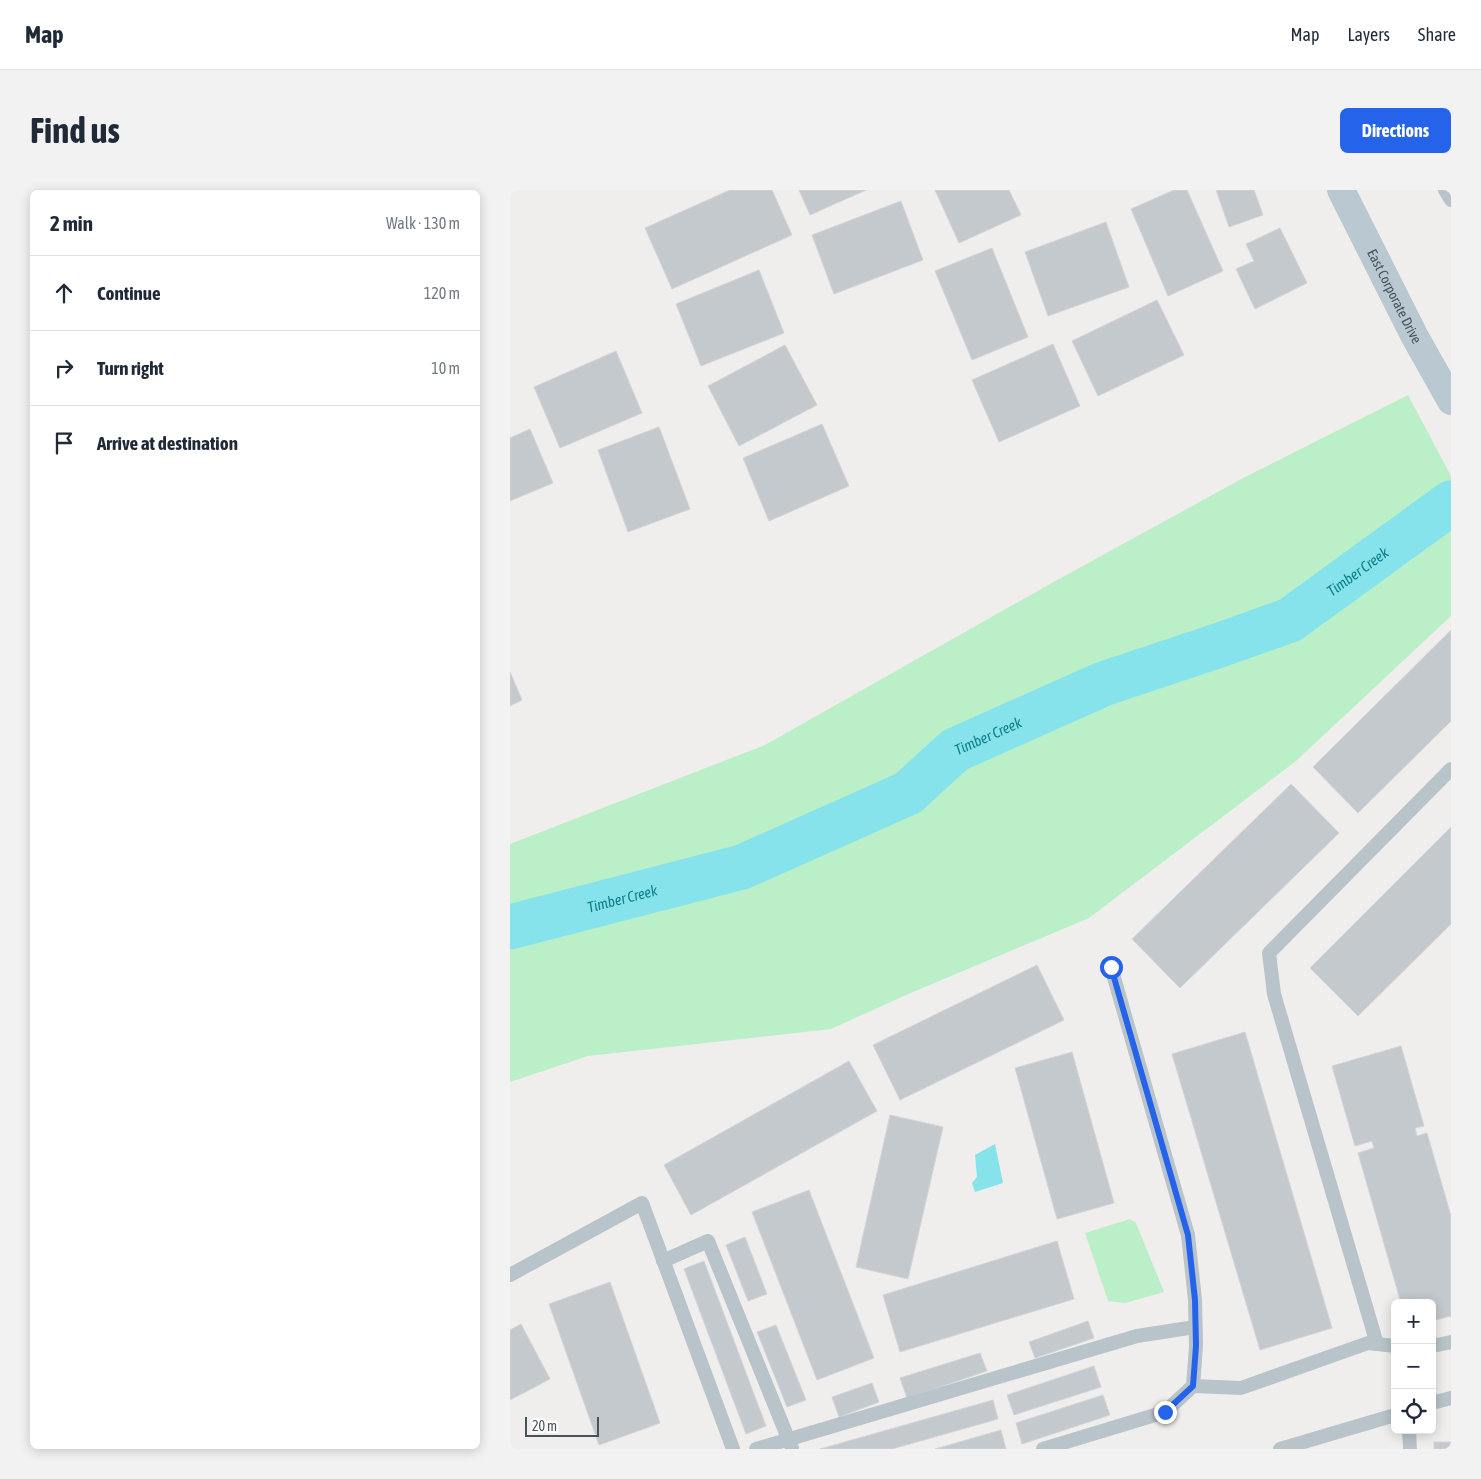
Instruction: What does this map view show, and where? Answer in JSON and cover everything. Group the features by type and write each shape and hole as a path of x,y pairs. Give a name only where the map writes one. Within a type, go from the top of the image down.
{"main road":[{"name":"East Corporate Drive","path":"1341,190 1415,337 1451,401"}],"lane":[{"path":"1445,190 1451,200"},
{"path":"1377,1344 1274,994 1269,953 1451,769"},
{"path":"1043,1449 1165,1412 1193,1386 1196,1346 1195,1300 1188,1235 1111,967"},
{"path":"510,1275 642,1203 733,1449"},
{"path":"664,1261 708,1242 790,1445"},
{"path":"756,1449 790,1445 1137,1336 1195,1327"},
{"path":"1436,1345 1451,1342"},
{"path":"1193,1386 1241,1388 1368,1344 1391,1346"},
{"path":"1436,1402 1451,1398"},
{"path":"1280,1449 1391,1416"},
{"path":"1328,1434 1330,1449"},
{"path":"1409,1434 1410,1449"}],"green space":[{"path":"1408,395 1451,476 1451,616 1296,761 1089,918 906,995 831,1029 588,1056 510,1082 510,844 765,745 1050,584 1245,477"},
{"path":"1130,1219 1136,1223 1164,1292 1125,1303 1108,1301 1085,1233"}],"water":[{"path":"995,1144 1003,1183 975,1192 972,1183 977,1177 975,1155"}],"building":[{"path":"730,190 772,190 792,235 672,289 645,228"},
{"path":"799,190 866,190 810,215"},
{"path":"935,190 1009,190 1021,215 959,243"},
{"path":"1174,190 1187,190 1223,271 1168,296 1131,209"},
{"path":"1216,190 1254,190 1263,215 1229,227"},
{"path":"901,201 923,260 834,294 812,235"},
{"path":"1106,222 1129,287 1048,316 1025,252"},
{"path":"1280,228 1307,283 1255,309 1236,269 1254,261 1246,244"},
{"path":"992,248 1028,337 972,360 935,271"},
{"path":"759,270 784,333 701,366 676,304"},
{"path":"1157,300 1184,355 1098,396 1072,341"},
{"path":"1053,344 1080,406 999,442 972,380"},
{"path":"785,345 817,405 739,446 708,386"},
{"path":"616,351 642,413 560,448 534,387"},
{"path":"822,424 849,486 769,521 743,458"},
{"path":"659,427 690,509 628,532 598,450"},
{"path":"530,429 553,483 510,501 510,438"},
{"path":"1451,630 1451,721 1358,813 1313,767"},
{"path":"510,672 522,700 510,706"},
{"path":"1291,784 1339,833 1180,988 1132,939"},
{"path":"1451,827 1451,924 1358,1016 1310,968"},
{"path":"1037,965 1064,1020 900,1100 873,1045"},
{"path":"1245,1032 1332,1328 1260,1350 1172,1054"},
{"path":"1401,1046 1424,1126 1415,1128 1417,1136 1427,1133 1451,1216 1451,1316 1436,1320 1436,1299 1400,1299 1358,1153 1374,1148 1372,1141 1355,1146 1332,1066"},
{"path":"1072,1052 1114,1203 1057,1219 1015,1068"},
{"path":"849,1061 877,1111 691,1215 664,1165"},
{"path":"890,1115 943,1127 908,1279 856,1267"},
{"path":"809,1190 874,1358 817,1380 752,1212"},
{"path":"745,1237 767,1294 748,1301 726,1245"},
{"path":"1057,1241 1074,1299 900,1352 883,1295"},
{"path":"704,1261 766,1426 746,1434 684,1269"},
{"path":"610,1282 660,1423 599,1445 549,1304"},
{"path":"1088,1321 1094,1338 1035,1358 1029,1342"},
{"path":"521,1324 550,1379 510,1400 510,1330"},
{"path":"776,1325 806,1400 787,1407 757,1332"},
{"path":"980,1353 987,1371 907,1398 900,1378"},
{"path":"1094,1366 1101,1387 1014,1415 1007,1395"},
{"path":"872,1383 879,1402 839,1417 832,1397"},
{"path":"1103,1395 1110,1415 1022,1444 1016,1423"},
{"path":"993,1400 998,1419 892,1449 820,1449"},
{"path":"1001,1430 1006,1449 935,1449"},
{"path":"1434,1442 1451,1442 1451,1449 1434,1449"}],"waterway":[{"name":"Timber Creek","path":"510,927 742,867 908,793 955,750 1103,684 1290,620 1451,503"}],"route":[{"path":"1111,967 1188,1235 1195,1300 1196,1346 1193,1386 1165,1412"}]}
